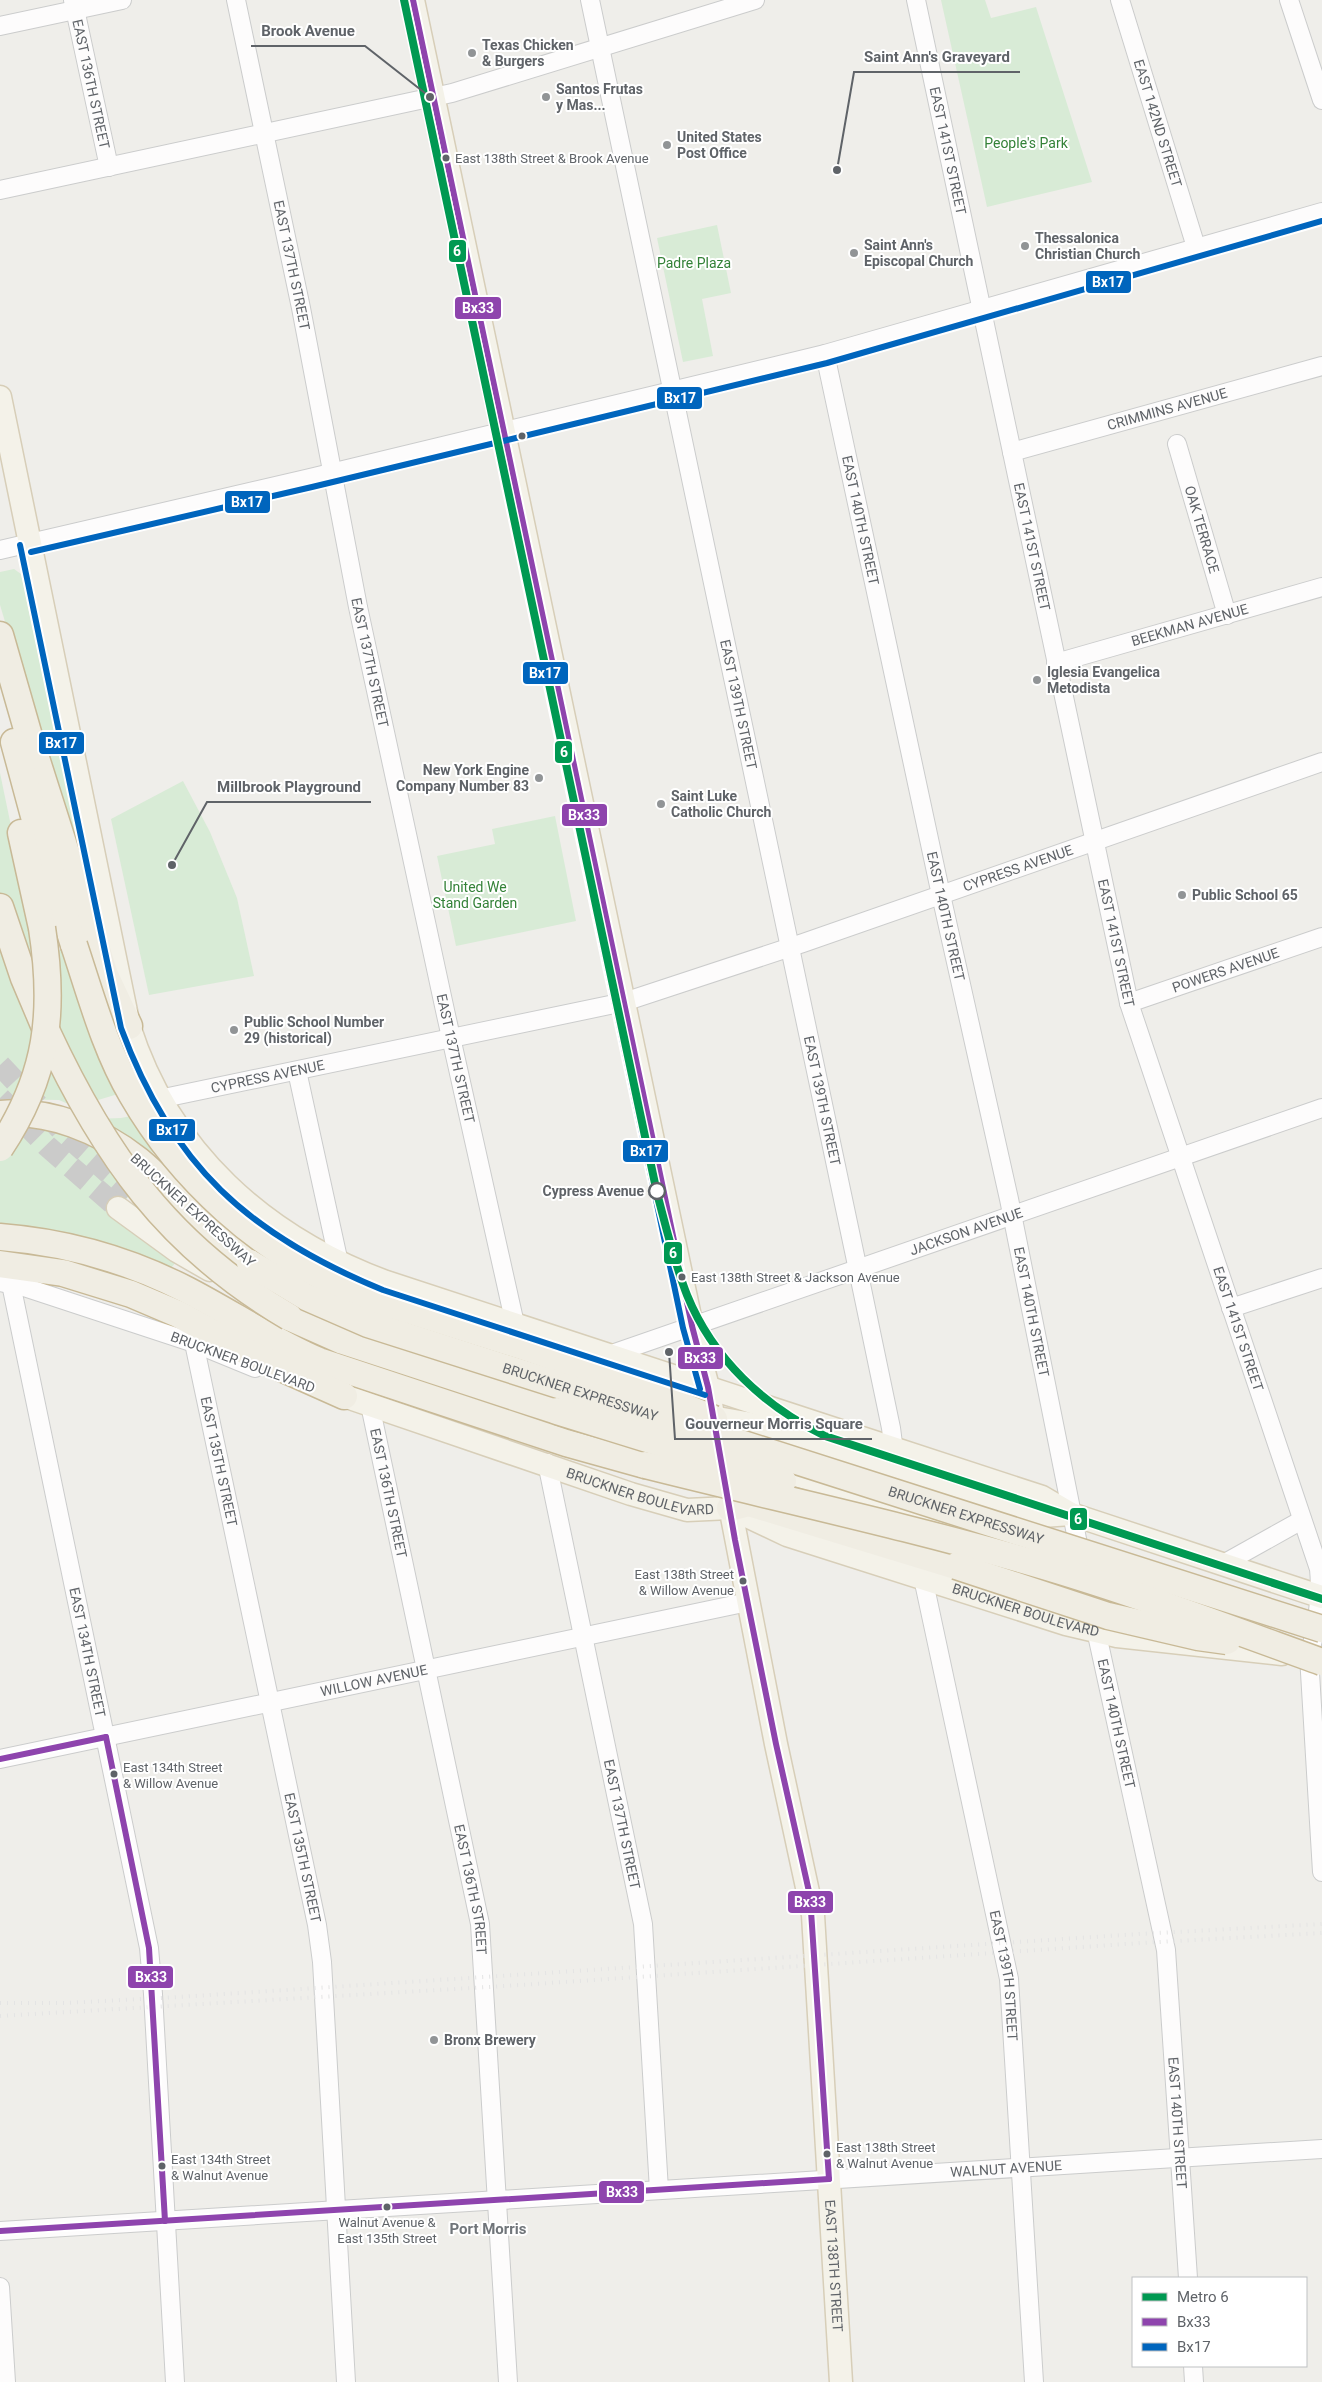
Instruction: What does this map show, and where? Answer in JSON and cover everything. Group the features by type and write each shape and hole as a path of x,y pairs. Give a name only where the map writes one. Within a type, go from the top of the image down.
{"highway":[{"path":"0,635 29,736 105,975 129,1026"},
{"path":"0,696 44,854 54,924 45,1044 26,1100 0,1148"},
{"path":"0,732 54,924 112,1056 142,1112 159,1136 198,1182 233,1216 269,1245 312,1272 352,1292 891,1468"},
{"path":"0,907 17,960 46,1030 78,1095 110,1150 144,1196 195,1249 230,1279 271,1306 289,1317 343,1341 458,1380 684,1452 956,1533 1038,1564"},
{"name":"BRUCKNER EXPRESSWAY","path":"0,1114 42,1116 60,1120 109,1140 146,1167 211,1230 250,1263 323,1306 368,1324 690,1428 891,1468 1314,1647"},
{"name":"BRUCKNER EXPRESSWAY","path":"0,1237 27,1240 130,1264 165,1279 282,1344 319,1361 566,1443 628,1461 918,1531 1038,1564 1122,1591 1314,1647"},
{"path":"4,1276 41,1268 78,1276 131,1294 178,1314 259,1358 344,1396"},
{"path":"730,1508 749,1503 1129,1621 1175,1630 1198,1637 1314,1647"}],"main road":[{"name":"EAST 138TH STREET","path":"413,0 692,1326 708,1386 748,1602 813,1915 841,2382"},
{"path":"0,397 129,1026 142,1064 159,1099 194,1149 247,1203 292,1237 339,1263 386,1282 708,1386 891,1468"},
{"path":"1314,1647 1083,1568 720,1451 573,1409 311,1321 208,1269 177,1251 124,1200 292,1295 329,1311 478,1360 589,1393 713,1418 746,1422 809,1439 891,1468 1042,1516 1071,1514 1224,1563 1321,1597"},
{"name":"BRUCKNER BOULEVARD","path":"344,1396 547,1463 631,1494 687,1510 730,1508 787,1535 1066,1624 1117,1636 1314,1647"},
{"path":"573,1409 683,1476 730,1508"}],"street":[{"path":"0,26 74,5 122,0"},
{"name":"EAST 137TH STREET","path":"236,0 301,308 330,452 332,473 451,1038 515,1324"},
{"name":"EAST 139TH STREET","path":"590,0 788,948 858,1270 891,1468"},
{"path":"0,190 433,98 754,0"},
{"name":"EAST 141ST STREET","path":"916,0 1093,842 1129,1003 1320,1569 1321,1597 1314,1647 1322,1872"},
{"name":"EAST 142ND STREET","path":"1120,0 1196,247"},
{"path":"1289,0 1322,100"},
{"name":"EAST 136TH STREET","path":"74,5 109,168"},
{"path":"0,550 332,473 825,354 1322,212"},
{"name":"EAST 140TH STREET","path":"825,354 941,895 1013,1215 1071,1514 1166,1950 1188,2277"},
{"name":"CRIMMINS AVENUE","path":"1012,452 1322,366"},
{"name":"OAK TERRACE","path":"1177,444 1227,615"},
{"name":"BEEKMAN AVENUE","path":"1056,663 1322,586"},
{"name":"CYPRESS AVENUE","path":"159,1099 297,1072 624,1002 788,948 1322,762"},
{"name":"POWERS AVENUE","path":"1129,1003 1322,937"},
{"path":"297,1072 339,1263"},
{"name":"JACKSON AVENUE","path":"609,1355 1322,1108"},
{"name":"BRUCKNER BOULEVARD","path":"4,1276 194,1343 294,1383 344,1396"},
{"name":"EAST 134TH STREET","path":"4,1276 106,1737 143,1915 151,1964 175,2382"},
{"path":"1231,1308 1322,1278"},
{"name":"EAST 135TH STREET","path":"194,1343 320,1947 346,2382"},
{"name":"EAST 136TH STREET","path":"370,1405 480,1924 508,2382"},
{"name":"EAST 137TH STREET","path":"547,1463 643,1924 658,2190"},
{"path":"1224,1563 1302,1520"},
{"name":"EAST 139TH STREET","path":"923,1578 1009,1979 1034,2382"},
{"name":"WILLOW AVENUE","path":"0,1759 748,1602"},
{"name":"WALNUT AVENUE","path":"0,2231 1322,2149"},
{"path":"0,2287 6,2382"},
{"path":"1193,2367 1194,2382"}],"green space":[{"name":"People's Park","path":"941,0 985,0 991,18 1036,7 1092,182 987,207"},
{"name":"Padre Plaza","path":"717,225 731,293 702,299 713,356 683,362 657,238"},
{"path":"14,569 21,574 76,833 71,840 0,605 0,572"},
{"path":"0,773 38,956 65,949 128,1091 75,1107 59,1100 0,1099"},
{"path":"183,781 210,832 237,898 254,976 149,995 111,819"},
{"name":"United We Stand Garden","path":"555,816 576,921 456,946 437,856 495,844 492,829"},
{"path":"142,1114 162,1159 137,1142 94,1119 121,1118"},
{"path":"40,1125 126,1156 139,1184 112,1216 176,1262 171,1268 124,1248 32,1227 0,1224 0,1132"}],"tunnel":[{"path":"0,1065 66,1135 131,1193"},
{"path":"0,1098 47,1146 118,1208"}],"railway":[{"path":"0,2003 65,2003 179,1997 1139,1934 1322,1924"},
{"path":"0,2016 505,1986 1141,1943 1322,1933"}],"metro line":[{"name":"6","path":"404,0 657,1193 678,1270 698,1318 726,1360 761,1395 781,1410 825,1436 1322,1599"}],"transit line":[{"name":"Bx33","path":"413,0 692,1326 708,1387 735,1540 776,1744 810,1896 829,2179"},
{"name":"Bx17","path":"31,552 312,487 827,363 1322,221"},
{"name":"Bx17","path":"495,434 683,1328 700,1389"},
{"name":"Bx17","path":"20,545 121,1028 141,1077 165,1119 191,1157 221,1190 255,1219 293,1245 335,1269 383,1290 705,1395"},
{"name":"Bx33","path":"106,1737 149,1948 165,2221"},
{"name":"Bx33","path":"0,1759 106,1737"},
{"name":"Bx33","path":"0,2231 829,2179"}],"place":[{"name":"Texas Chicken & Burgers","path":"472,53"},
{"name":"Brook Avenue","path":"430,97"},
{"name":"Santos Frutas y Mas...","path":"546,97"},
{"name":"United States Post Office","path":"667,145"},
{"name":"East 138th Street & Brook Avenue","path":"446,158"},
{"name":"Saint Ann's Graveyard","path":"837,170"},
{"name":"Thessalonica Christian Church","path":"1025,246"},
{"name":"Saint Ann's Episcopal Church","path":"854,253"},
{"name":"Iglesia Evangelica Metodista","path":"1037,680"},
{"name":"New York Engine Company Number 83","path":"539,778"},
{"name":"Saint Luke Catholic Church","path":"661,804"},
{"name":"Millbrook Playground","path":"172,865"},
{"name":"Public School 65","path":"1182,895"},
{"name":"Public School Number 29 (historical)","path":"234,1030"},
{"name":"Cypress Avenue","path":"657,1191"},
{"name":"East 138th Street & Jackson Avenue","path":"682,1277"},
{"name":"Gouverneur Morris Square","path":"669,1352"},
{"name":"East 138th Street & Willow Avenue","path":"743,1581"},
{"name":"East 134th Street & Willow Avenue","path":"114,1774"},
{"name":"Bronx Brewery","path":"434,2040"},
{"name":"East 138th Street & Walnut Avenue","path":"827,2154"},
{"name":"East 134th Street & Walnut Avenue","path":"162,2166"},
{"name":"Walnut Avenue & East 135th Street","path":"387,2207"}],"district":[{"name":"Port Morris","path":"488,2229"}]}
